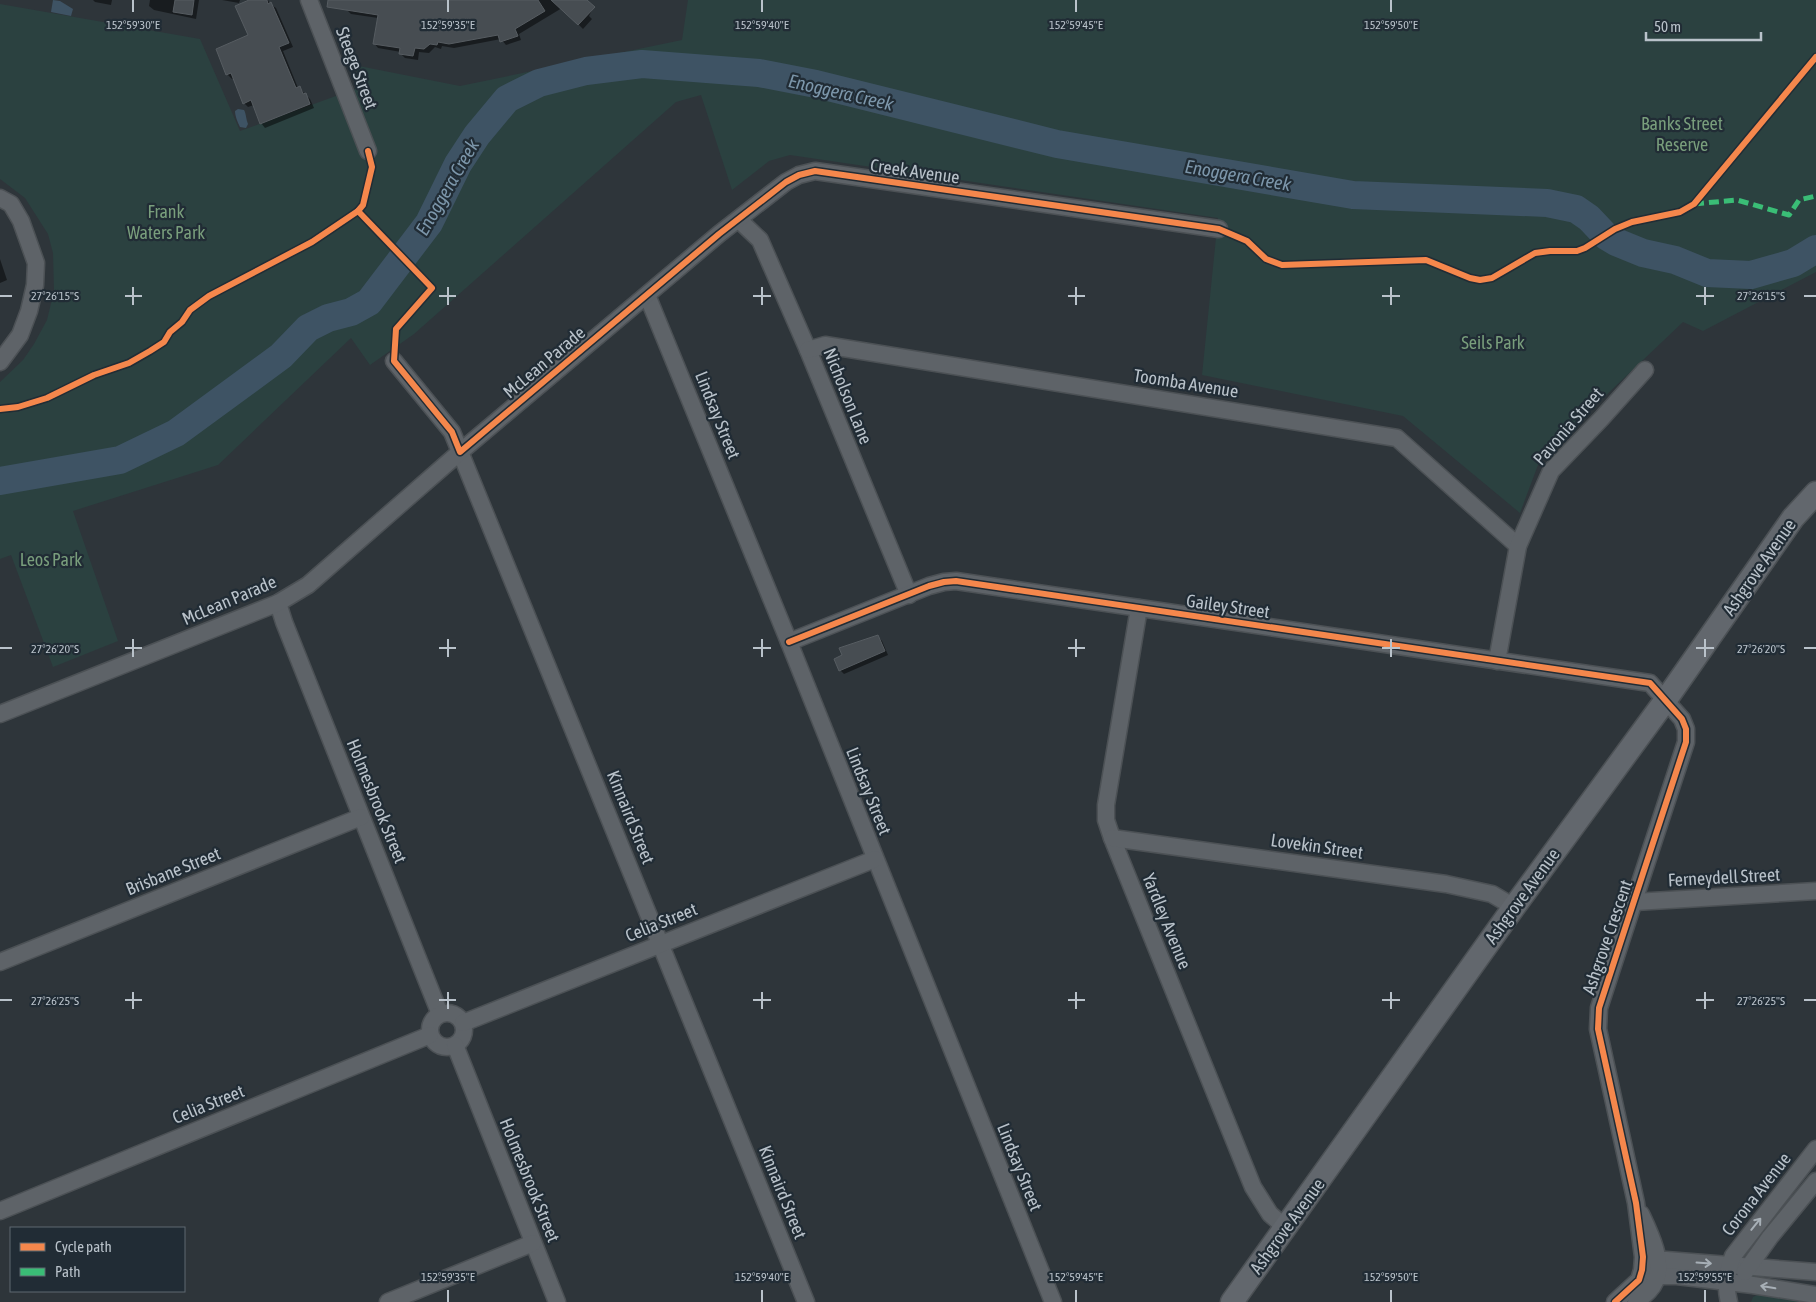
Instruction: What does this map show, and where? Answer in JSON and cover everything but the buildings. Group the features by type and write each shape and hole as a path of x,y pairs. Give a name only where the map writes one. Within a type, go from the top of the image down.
{"main road":[{"name":"Ashgrove Avenue","path":"1232,1302 1514,907 1665,701 1793,518 1816,493"}],"street":[{"name":"Steege Street","path":"309,0 368,151"},
{"name":"Creek Avenue","path":"647,295 719,234 786,182 799,175 815,172 1219,229"},
{"path":"0,198 11,204 21,221 36,263 35,285 29,311 20,335 0,362"},
{"name":"Nicholson Lane","path":"739,220 760,240 808,350 909,595"},
{"name":"McLean Parade","path":"0,714 278,603 308,585 460,452 647,295"},
{"name":"Lindsay Street","path":"647,295 789,642 1053,1302"},
{"name":"Toomba Avenue","path":"808,350 825,345 1397,438 1518,546"},
{"name":"Kinnaird Street","path":"394,361 452,432 806,1302"},
{"name":"Pavonia Street","path":"1497,661 1518,546 1551,471 1645,370"},
{"name":"Gailey Street","path":"789,642 928,586 956,581 1650,683 1665,701"},
{"name":"Holmesbrook Street","path":"278,603 440,1014"},
{"name":"Yardley Avenue","path":"1139,608 1106,805 1106,820 1253,1187 1270,1214 1286,1228"},
{"name":"Ashgrove Crescent","path":"1652,1268 1652,1238 1636,1203 1598,1029 1598,1017 1601,1000 1635,902 1686,742 1686,729 1682,719 1665,701"},
{"name":"Brisbane Street","path":"0,962 361,817"},
{"name":"Lovekin Street","path":"1112,838 1446,884 1492,894 1514,907"},
{"name":"Celia Street","path":"462,1023 875,859"},
{"name":"Ferneydell Street","path":"1635,902 1816,891"},
{"path":"452,1013 462,1023 463,1035 455,1045 440,1046 435,1043 430,1035 432,1021 440,1014 452,1013"},
{"name":"Celia Street","path":"0,1210 430,1035"},
{"name":"Holmesbrook Street","path":"455,1045 557,1302"},
{"name":"Corona Avenue","path":"1730,1264 1743,1241 1816,1149"},
{"path":"1728,1282 1739,1277 1750,1266 1770,1237 1816,1181"},
{"path":"388,1302 533,1243"},
{"path":"1730,1264 1728,1282 1730,1302"},
{"name":"Corona Avenue","path":"1652,1268 1730,1264 1816,1272"},
{"path":"1652,1268 1671,1276 1816,1295"},
{"path":"1615,1302 1652,1268"},
{"path":"1636,1302 1652,1287 1652,1268"}],"green space":[{"path":"688,0 1816,0 1816,272 1703,331 1683,322 1541,457 1520,513 1403,416 1202,375 1218,218 790,155 769,161 732,190 701,95 676,102 414,334 370,365 351,338 218,465 73,511 118,641 53,667 11,555 0,559 0,382 23,360 34,344 47,320 54,291 53,253 48,234 25,198 0,179 0,4 200,39 240,131 363,86 354,65 460,86 682,40"},
{"path":"1757,1295 1815,1302 1751,1302 1753,1297"}],"water":[{"path":"53,0 60,1 73,9 71,16 51,12"},
{"path":"238,109 245,111 248,124 246,128 240,127 238,124 235,111"}],"waterway":[{"name":"Enoggera Creek","path":"0,481 120,460 176,433 281,356 308,328 328,318 351,312 369,302 429,223 458,164 477,135 507,99 539,83 586,71 642,64 759,73 816,84 1057,144 1353,195 1547,203 1576,209 1589,218 1606,236 1616,242 1643,253 1675,260 1707,273 1751,275 1793,263 1816,249"}],"marked path":[{"path":"1694,204 1737,200 1789,215 1799,200 1816,196"}],"cycle path":[{"path":"358,211 432,288 396,329 394,361 452,432 460,452 719,234 786,182 799,175 815,171 1219,229 1247,241 1266,259 1282,265 1426,260 1470,278 1480,280 1492,278 1535,253 1577,251 1615,229 1632,222 1680,212 1694,204 1816,57"},
{"path":"0,409 18,407 47,398 94,375 129,363 164,342 170,332 182,322 190,310 209,296 312,242 358,211 363,205 372,167 368,151"},
{"path":"789,642 929,586 956,581 1650,683 1682,719 1686,729 1686,742 1599,1008 1598,1029 1636,1203 1643,1257 1639,1280 1615,1302"}],"park label":[{"name":"Banks Street Reserve","path":"1682,133"},
{"name":"Frank Waters Park","path":"166,221"},
{"name":"Seils Park","path":"1493,342"},
{"name":"Leos Park","path":"51,559"}]}
